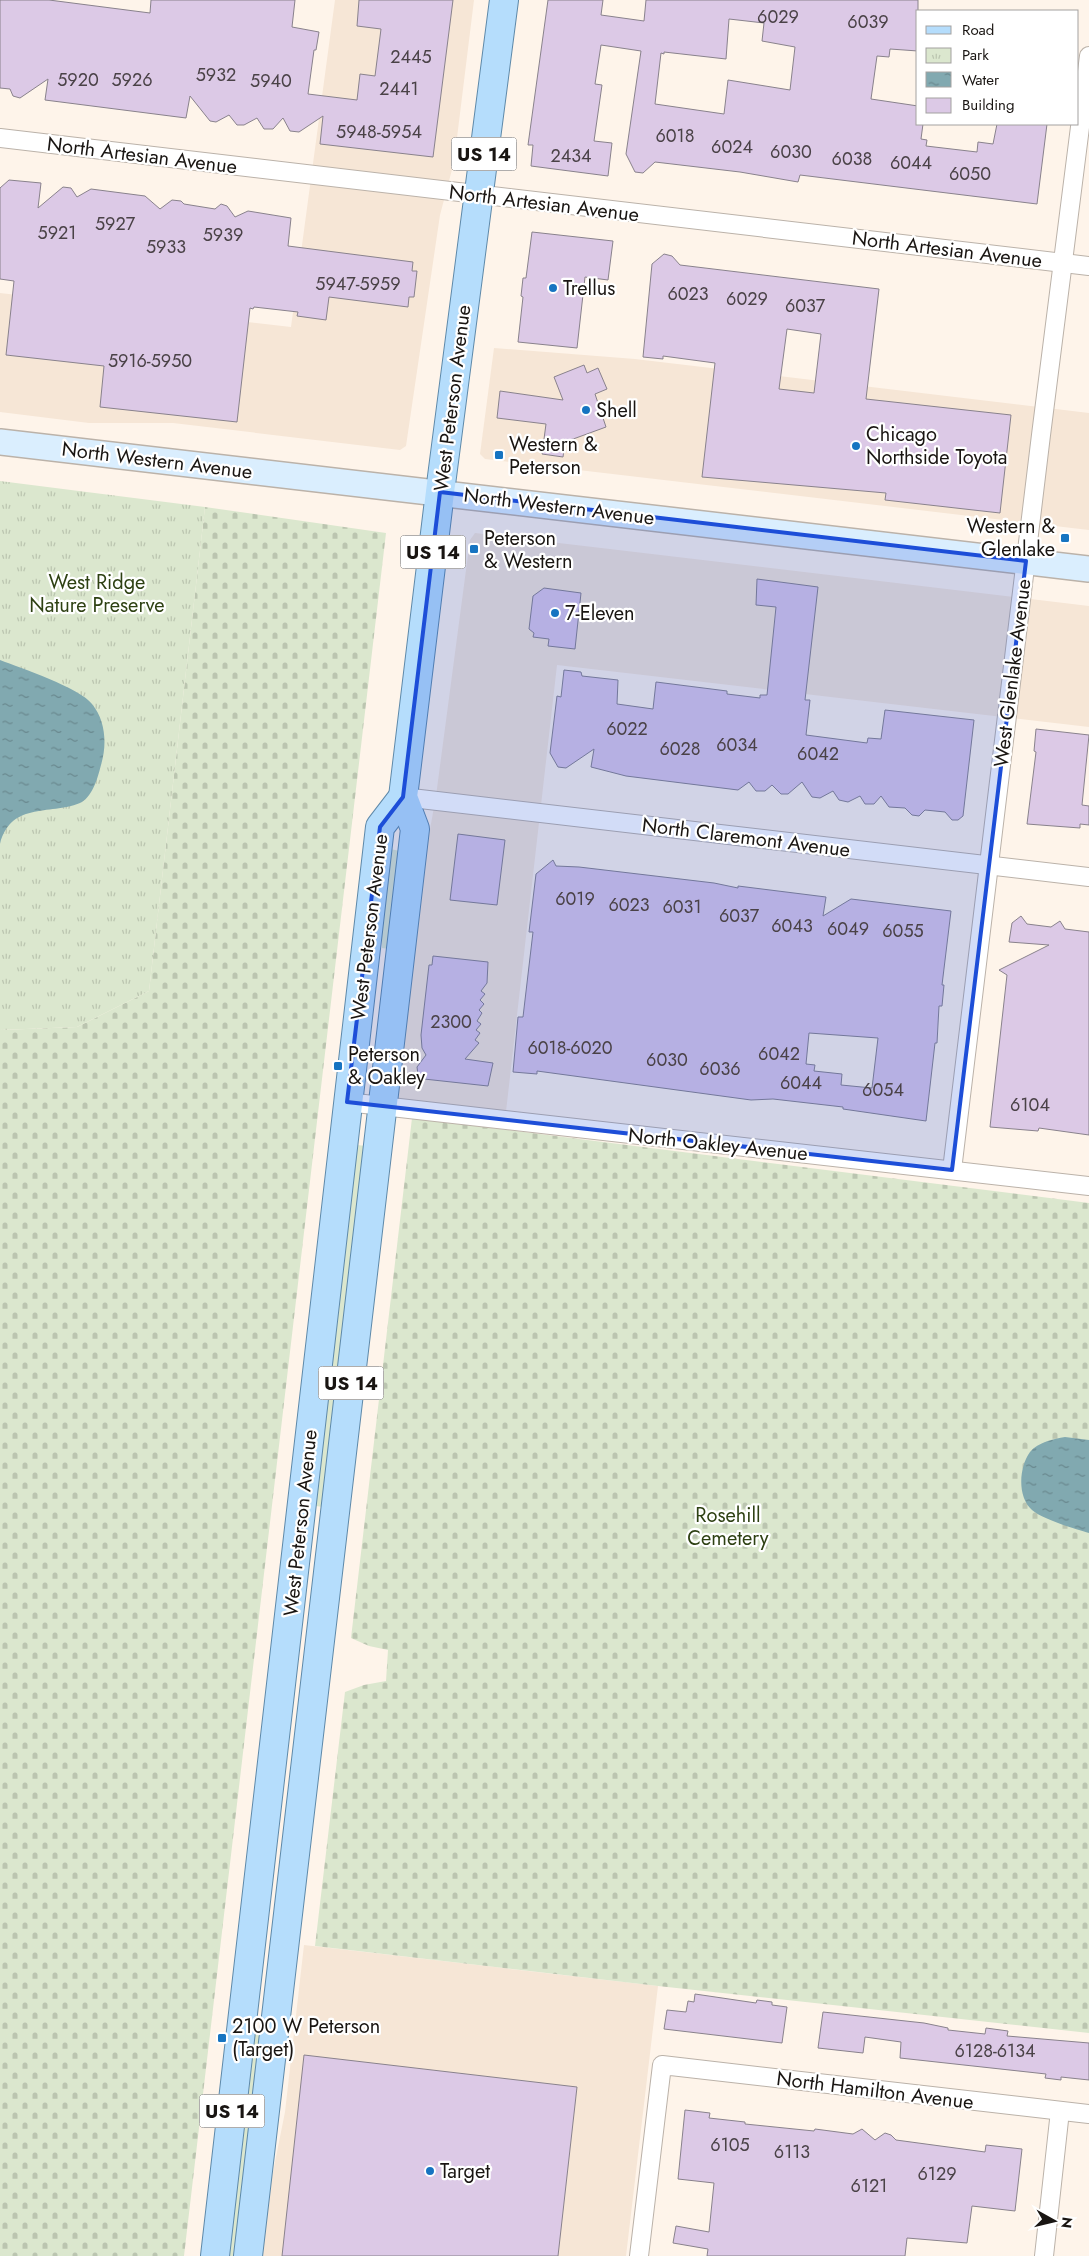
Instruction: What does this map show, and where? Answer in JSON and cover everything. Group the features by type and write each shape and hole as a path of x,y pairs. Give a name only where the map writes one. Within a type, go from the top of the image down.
{"main road":[{"name":"West Peterson Avenue","path":"248,2256 415,829 403,797 440,492 504,0"},
{"name":"North Western Avenue","path":"0,442 1089,569"},
{"name":"West Peterson Avenue","path":"215,2256 380,827 403,797"}],"street":[{"name":"West Glenlake Avenue","path":"952,1170 1089,56"},
{"name":"North Artesian Avenue","path":"0,138 1089,266"},
{"name":"North Claremont Avenue","path":"403,797 1089,877"},
{"name":"North Oakley Avenue","path":"347,1102 1089,1186"},
{"name":"North Hamilton Avenue","path":"639,2256 662,2065 1089,2114"},
{"path":"1044,2256 1060,2111"}],"highlighted area":[{"path":"440,492 1026,561 952,1170 347,1102 380,827 403,797"}],"shaded area":[{"path":"335,0 474,0 454,162 440,215 406,446 400,450 173,423 89,423 0,412 0,293 291,327"},
{"path":"494,348 635,359 1089,413 1089,530 485,459 480,454"},
{"path":"475,533 1089,606 1089,727 557,665 504,1129 393,1115 416,907 436,796 470,540"},
{"path":"304,1945 658,1986 626,2256 260,2256 264,2217 285,2112"}],"green space":[{"name":"West Ridge Nature Preserve","path":"0,481 205,507 149,991 77,1027 0,1030"},
{"path":"205,507 386,533 184,2256 0,2256 0,1030 77,1027 149,991"},
{"path":"390,849 400,851 389,949 382,948 382,923"},
{"name":"Rosehill Cemetery","path":"412,1118 1089,1203 1089,2033 315,1946 345,1692 364,1685 386,1681 388,1650 369,1646 351,1638"},
{"path":"357,1145 366,1146 323,1507 316,1506 317,1484"},
{"path":"251,2032 262,2033 236,2256 225,2256"}],"water":[{"path":"0,660 63,685 85,698 97,711 103,725 104,749 95,785 86,799 71,806 23,815 6,830 0,844"},
{"path":"1065,1437 1089,1440 1089,1533 1043,1517 1032,1510 1024,1498 1022,1490 1022,1474 1026,1458 1030,1452 1042,1443"}],"building":[{"path":"0,0 49,0 150,13 151,0 295,0 292,27 319,32 316,50 314,50 308,94 357,100 360,74 375,76 381,29 357,26 359,0 453,0 433,157 320,144 323,116 299,132 290,131 283,118 273,129 264,129 257,118 244,125 237,125 229,115 216,122 210,121 190,96 186,118 45,100 48,79 20,98 13,96 10,89 0,88"},
{"path":"548,0 603,0 601,15 644,21 646,0 918,0 918,10 916,10 916,51 890,49 889,57 877,56 871,99 916,106 916,125 923,125 921,139 927,140 926,146 977,152 978,142 993,144 997,125 1047,125 1037,204 800,175 798,182 740,172 655,162 643,173 635,172 626,154 641,51 601,45 595,84 602,85 594,141 612,143 608,176 531,166 533,145 528,145","holes":["729,19 764,23 762,41 795,47 790,90 728,80 724,114 655,104 661,53 726,59"]},
{"path":"9,180 41,183 38,208 63,187 71,188 77,197 91,189 145,196 160,209 172,200 215,209 221,204 227,206 235,217 248,211 291,218 288,246 413,262 412,271 417,271 414,297 409,297 408,307 329,297 326,320 297,316 298,312 250,308 237,422 100,407 104,366 6,355 14,281 0,279 0,188"},
{"name":"Trellus","path":"532,232 613,241 608,280 585,277 577,348 518,342 523,278 526,278"},
{"path":"664,254 672,256 680,265 879,289 866,399 1011,415 1000,513 885,500 886,493 702,477 715,363 663,356 663,359 643,357 652,264","holes":["787,329 821,334 814,393 779,389"]},
{"path":"584,365 587,373 598,368 607,389 595,394 606,427 565,442 563,457 542,454 546,424 497,418 500,391 563,400 554,377"},
{"path":"757,579 818,587 805,700 810,700 806,735 867,743 868,738 881,739 885,710 974,720 963,816 958,820 952,820 945,812 925,810 919,816 912,815 905,808 889,807 881,796 874,804 865,804 860,796 848,802 839,800 833,791 820,798 812,797 802,782 788,794 781,794 772,785 765,791 756,791 749,782 738,790 626,776 591,767 594,749 566,768 558,767 550,753 557,696 561,697 564,670 581,672 582,676 618,680 617,704 653,709 656,682 727,691 727,694 760,698 760,695 767,695 776,607 756,605"},
{"name":"7-Eleven","path":"544,588 581,593 575,649 548,646 549,639 533,637 534,633 529,629 533,596"},
{"path":"1036,729 1089,735 1082,805 1089,806 1089,825 1080,824 1080,828 1027,824 1036,752 1034,751"},
{"path":"458,834 505,840 497,905 450,900"},
{"path":"553,860 556,866 579,867 714,883 738,888 738,886 826,897 823,916 851,899 951,911 942,985 944,985 942,1006 939,1006 937,1043 935,1043 926,1121 843,1109 843,1107 773,1099 751,1100 537,1071 537,1074 513,1072 518,1017 523,1017 533,932 529,932 536,874","holes":["809,1033 878,1038 872,1088 841,1085 842,1074 814,1071 815,1065 806,1064"]},
{"path":"1021,916 1027,924 1051,927 1060,921 1065,929 1089,932 1089,1135 1039,1128 1038,1131 990,1127 1007,975 999,970 1049,945 1009,942 1012,923"},
{"path":"433,956 488,962 487,983 481,991 485,994 480,1000 484,1004 479,1010 482,1013 477,1021 481,1024 476,1030 480,1033 475,1040 479,1043 465,1059 493,1063 488,1086 424,1079 418,1075 417,1067 426,1055 422,1048 421,1035 429,965 432,965"},
{"path":"695,1994 756,2003 757,2000 772,2002 772,2005 787,2007 782,2043 664,2029 667,2010 686,2012 688,2001 694,2002"},
{"path":"823,2012 924,2023 948,2028 948,2030 985,2034 986,2028 1008,2031 1007,2036 1089,2043 1089,2080 1061,2077 1061,2080 1045,2078 1046,2074 900,2058 901,2042 865,2037 863,2053 818,2048"},
{"name":"Target","path":"304,2055 577,2087 558,2256 282,2256"},
{"path":"685,2110 710,2113 709,2118 745,2122 745,2124 853,2134 862,2129 875,2140 885,2133 891,2135 896,2140 985,2152 986,2145 1022,2149 1015,2211 972,2206 967,2243 907,2238 905,2256 707,2256 708,2249 673,2243 676,2226 709,2232 714,2183 678,2179"}],"place":[{"name":"Trellus","path":"553,288"},
{"name":"Shell","path":"586,410"},
{"name":"Chicago Northside Toyota","path":"856,446"},
{"name":"Western & Peterson","path":"499,455"},
{"name":"Western & Glenlake","path":"1065,538"},
{"name":"Peterson & Western","path":"474,549"},
{"name":"7-Eleven","path":"555,613"},
{"name":"Peterson & Oakley","path":"338,1066"},
{"name":"2100 W Peterson (Target)","path":"222,2038"},
{"name":"Target","path":"430,2171"}]}
